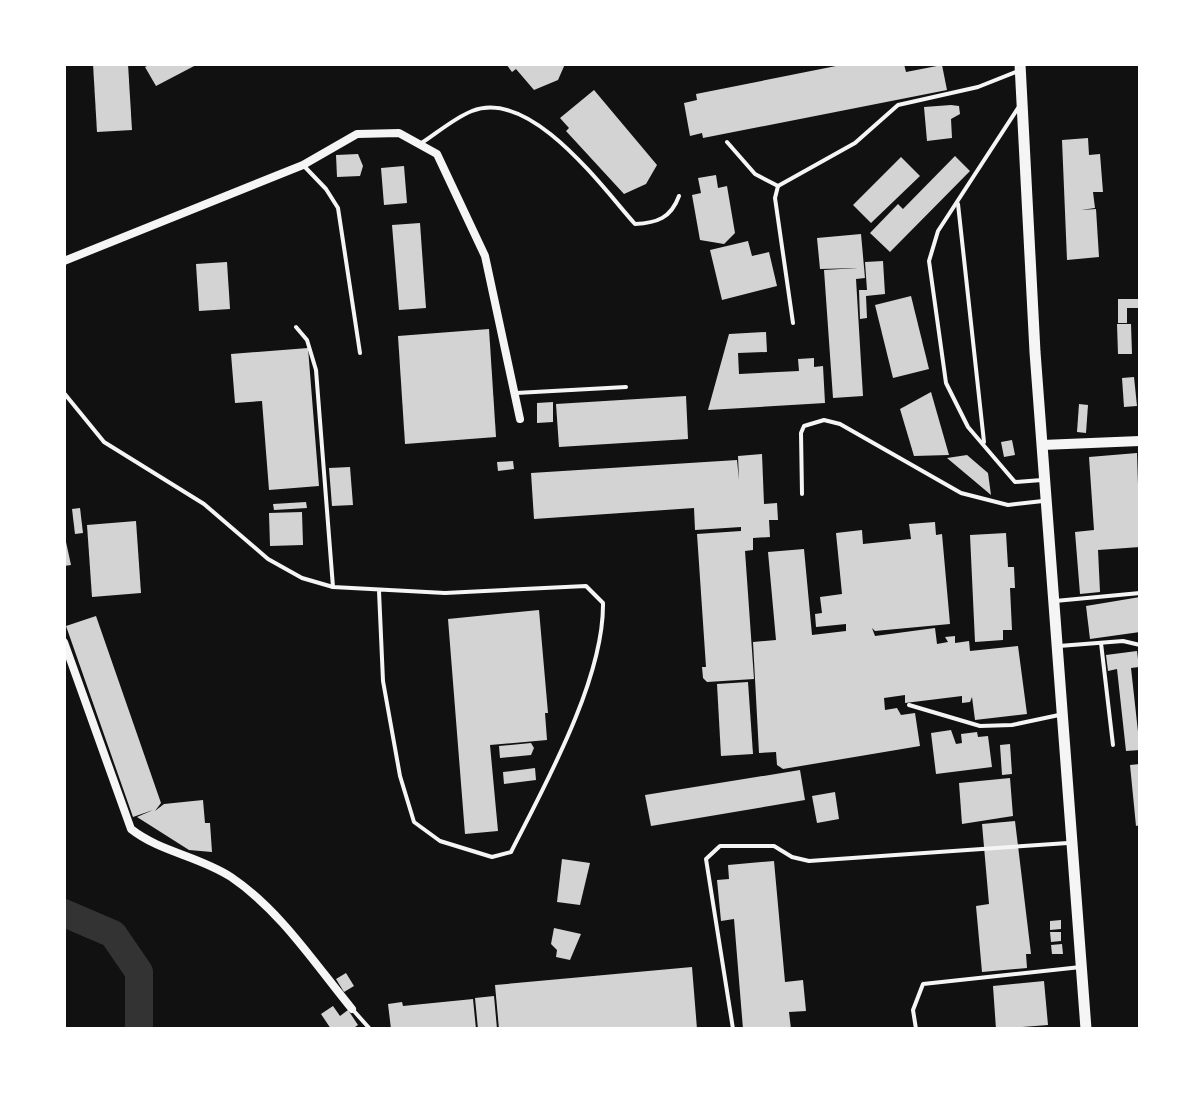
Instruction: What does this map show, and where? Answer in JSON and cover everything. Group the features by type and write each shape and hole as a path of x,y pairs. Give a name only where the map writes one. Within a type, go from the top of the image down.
{"main road":[{"path":"1020,67 1044,479 1086,1029"}],"street":[{"path":"64,261 303,165 357,134 399,133 437,154 485,256 520,419"},
{"path":"1042,445 1140,441"},
{"path":"64,642 131,829 148,843 228,875 260,899 352,1009"}],"lane":[{"path":"793,323 775,198 778,186 855,143 898,105 978,87 1020,67"},
{"path":"1022,102 938,231 929,261 946,383 968,427 1015,482 1044,479"},
{"path":"420,144 473,110 508,110 545,129 635,224 656,223 674,209 679,196"},
{"path":"727,142 755,174 778,186"},
{"path":"303,165 326,189 338,208 360,353"},
{"path":"957,201 984,444"},
{"path":"296,327 307,340 316,370 333,587"},
{"path":"514,393 626,387"},
{"path":"64,393 104,442 204,504 268,559 302,578 333,587 445,593 586,586 603,603 603,621 575,721 511,852 492,857 440,841 414,822 400,776 383,681 379,591"},
{"path":"802,494 801,433 804,426 824,420 840,424 961,493 1008,505 1046,500"},
{"path":"1054,602 1140,593"},
{"path":"1057,646 1101,643 1140,645"},
{"path":"1101,643 1113,745"},
{"path":"909,705 980,726 1012,725 1061,715"},
{"path":"733,1029 706,859 720,846 774,846 792,857 809,861 1071,843"},
{"path":"916,1029 913,1010 923,984 1082,967"},
{"path":"352,1009 370,1029"}],"building":[{"path":"93,64 128,64 132,130 97,132"},
{"path":"151,64 198,64 156,86 145,67"},
{"path":"506,64 565,64 558,80 534,90 516,69 512,72"},
{"path":"846,64 904,64 906,72 942,65 947,90 703,138 702,133 690,136 684,103 697,100 696,94"},
{"path":"594,90 657,165 646,184 624,194 566,131 569,128 560,118"},
{"path":"959,106 960,114 951,119 952,138 927,141 924,107"},
{"path":"1088,138 1089,155 1100,154 1103,192 1093,192 1095,208 1081,210 1096,209 1099,257 1067,260 1062,140"},
{"path":"358,154 363,166 360,176 337,177 336,155"},
{"path":"955,156 970,171 890,252 870,233 898,204 903,209"},
{"path":"901,157 920,176 871,223 853,205"},
{"path":"404,166 407,203 384,205 381,168"},
{"path":"716,175 718,188 727,186 735,233 724,244 700,240 692,195 701,193 698,178"},
{"path":"420,223 426,308 399,310 392,225"},
{"path":"861,234 865,278 856,279 863,396 833,398 824,270 858,268 820,269 817,238"},
{"path":"748,241 752,256 769,252 777,286 722,300 710,250"},
{"path":"883,261 885,294 866,296 867,318 860,319 859,290 867,290 865,262"},
{"path":"227,262 230,309 199,311 196,264"},
{"path":"911,296 929,369 893,378 875,305"},
{"path":"1118,299 1140,299 1140,308 1127,308 1127,323 1118,323"},
{"path":"1117,324 1131,324 1132,354 1118,354"},
{"path":"489,329 496,437 405,444 398,336"},
{"path":"766,332 767,352 738,353 739,374 799,371 798,359 814,358 814,367 823,366 825,403 708,410 729,334"},
{"path":"308,348 319,486 269,490 262,401 235,403 231,354"},
{"path":"1134,377 1137,406 1124,407 1122,378"},
{"path":"931,392 949,455 914,456 900,409"},
{"path":"686,396 688,439 559,447 556,404"},
{"path":"553,402 553,422 537,423 537,403"},
{"path":"1079,404 1088,405 1086,433 1077,432"},
{"path":"1012,440 1015,455 1004,457 1001,442"},
{"path":"1137,453 1140,547 1098,550 1100,592 1080,594 1075,532 1094,530 1089,457"},
{"path":"762,454 764,504 777,503 778,520 769,520 770,537 753,538 753,550 745,551 754,679 707,682 703,678 702,667 706,667 697,534 741,531 741,527 695,530 694,508 534,519 531,473 737,460 739,480 738,456"},
{"path":"967,455 988,473 991,495 947,458"},
{"path":"513,461 514,469 498,471 497,462"},
{"path":"350,467 353,505 332,506 329,468"},
{"path":"306,502 307,508 274,510 273,504"},
{"path":"80,508 83,533 75,534 72,509"},
{"path":"302,512 303,545 270,546 269,513"},
{"path":"136,521 141,593 92,597 87,525"},
{"path":"935,522 936,535 942,534 950,624 875,631 872,628 875,636 935,628 937,644 948,642 945,637 955,636 955,643 969,641 970,651 1018,646 1027,714 975,720 972,697 970,702 962,703 962,696 905,703 905,695 884,698 885,710 897,708 901,715 915,713 920,746 783,769 777,765 776,752 759,753 753,642 776,640 768,552 804,549 812,635 846,631 846,624 816,627 815,614 822,613 820,597 842,594 836,533 862,530 863,544 911,539 909,524"},
{"path":"64,533 71,565 64,566"},
{"path":"1006,533 1008,567 1014,567 1015,588 1010,588 1012,630 1003,630 1003,640 975,642 970,535"},
{"path":"1140,597 1140,632 1090,639 1086,606"},
{"path":"539,610 548,713 545,713 547,740 490,745 498,831 465,834 448,619"},
{"path":"96,616 161,803 155,811 164,804 203,800 205,823 210,823 212,852 189,850 137,817 153,810 133,817 66,626"},
{"path":"1137,651 1139,667 1131,668 1140,750 1126,751 1117,669 1108,671 1106,655"},
{"path":"748,682 753,754 721,756 717,684"},
{"path":"951,730 956,744 962,743 961,734 977,732 978,737 988,736 992,767 936,774 931,733"},
{"path":"531,743 534,748 531,755 500,758 499,746"},
{"path":"1010,744 1012,774 1002,775 1000,745"},
{"path":"1140,764 1140,825 1136,826 1130,765"},
{"path":"535,768 536,780 504,784 503,772"},
{"path":"800,770 805,800 651,826 645,795"},
{"path":"1010,778 1013,816 962,824 959,783"},
{"path":"835,792 839,819 817,823 812,796"},
{"path":"1015,821 1031,954 1026,954 1027,968 982,972 976,906 989,904 982,824"},
{"path":"562,859 590,863 580,905 557,902"},
{"path":"774,861 785,982 803,980 806,1011 789,1012 791,1029 743,1029 734,919 721,921 717,880 729,879 728,865"},
{"path":"1061,920 1061,929 1050,930 1050,921"},
{"path":"554,928 581,934 570,960 556,957 557,950 551,944"},
{"path":"1050,932 1061,932 1061,941 1051,942"},
{"path":"1062,944 1063,954 1052,954 1051,945"},
{"path":"692,967 697,1029 499,1029 495,985"},
{"path":"346,973 354,986 344,992 336,979"},
{"path":"1044,981 1048,1025 996,1029 993,986"},
{"path":"494,996 497,1029 478,1029 475,998"},
{"path":"473,999 476,1029 391,1029 388,1004 402,1002 403,1006"},
{"path":"333,1006 340,1016 348,1010 358,1025 352,1029 331,1029 321,1014"}],"waterway":[{"path":"64,913 113,934 139,972 139,1029"}]}
